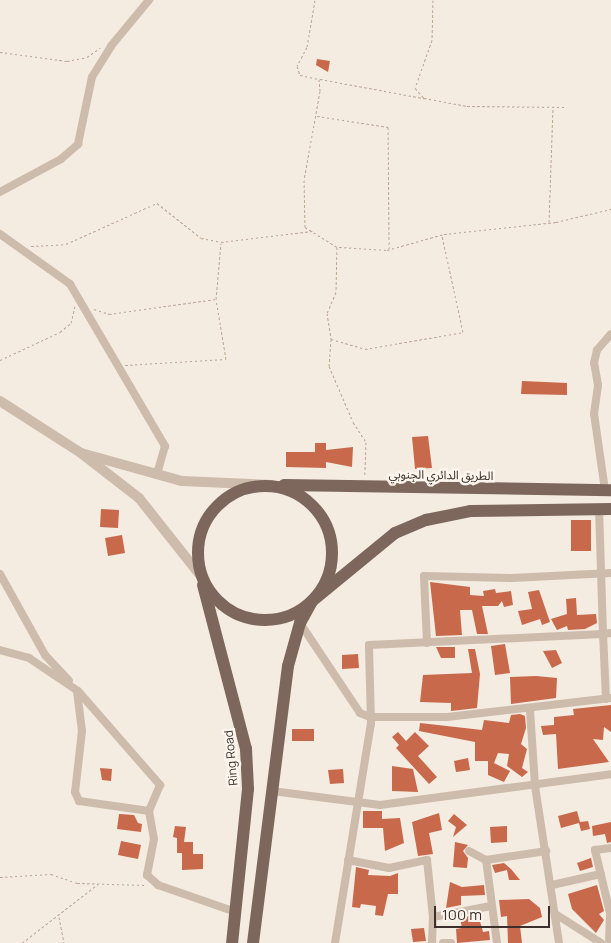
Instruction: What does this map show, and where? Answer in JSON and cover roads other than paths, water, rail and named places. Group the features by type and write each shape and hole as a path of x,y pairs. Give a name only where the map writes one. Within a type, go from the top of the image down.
{"main road":[{"name":"الطريق الدائري الجنوبي","path":"270,485 608,490"},
{"path":"253,943 288,666 300,623 312,601 326,584 332,562 332,540 324,519 310,502 291,490 270,485 247,487 227,496 210,512 200,531 196,553 200,575 223,605 249,619 272,620 294,614 312,601 394,533 426,520 471,511 605,509"},
{"name":"Ring Road","path":"200,575 246,749 248,789 232,943"}],"street":[{"path":"0,192 61,160 78,144 92,77 110,46 149,0"},
{"path":"0,234 70,284 165,446 157,474"},
{"path":"608,490 594,414 598,385 594,363 597,350 611,334"},
{"path":"0,401 81,453 139,498 200,575"},
{"path":"81,453 182,481 270,485"},
{"path":"300,623 360,713 370,717 530,710 608,699 607,634 601,573 605,509"},
{"path":"428,643 424,576 512,578 611,573"},
{"path":"0,574 45,655 160,784 149,810 154,839 147,875 158,885 236,912"},
{"path":"335,943 370,717 369,645 607,634"},
{"path":"0,650 29,658 77,690 82,731 75,780 80,801 149,810"},
{"path":"530,710 535,786 557,915 559,943"},
{"path":"272,791 357,802 406,804 611,774"},
{"path":"610,943 610,913 595,850 611,848"},
{"path":"469,852 486,860 546,851"},
{"path":"348,860 390,868 427,860 433,917 432,943"},
{"path":"486,860 497,943"},
{"path":"552,885 601,874"},
{"path":"433,917 491,906"},
{"path":"557,915 601,943"},
{"path":"443,943 451,943"}]}
